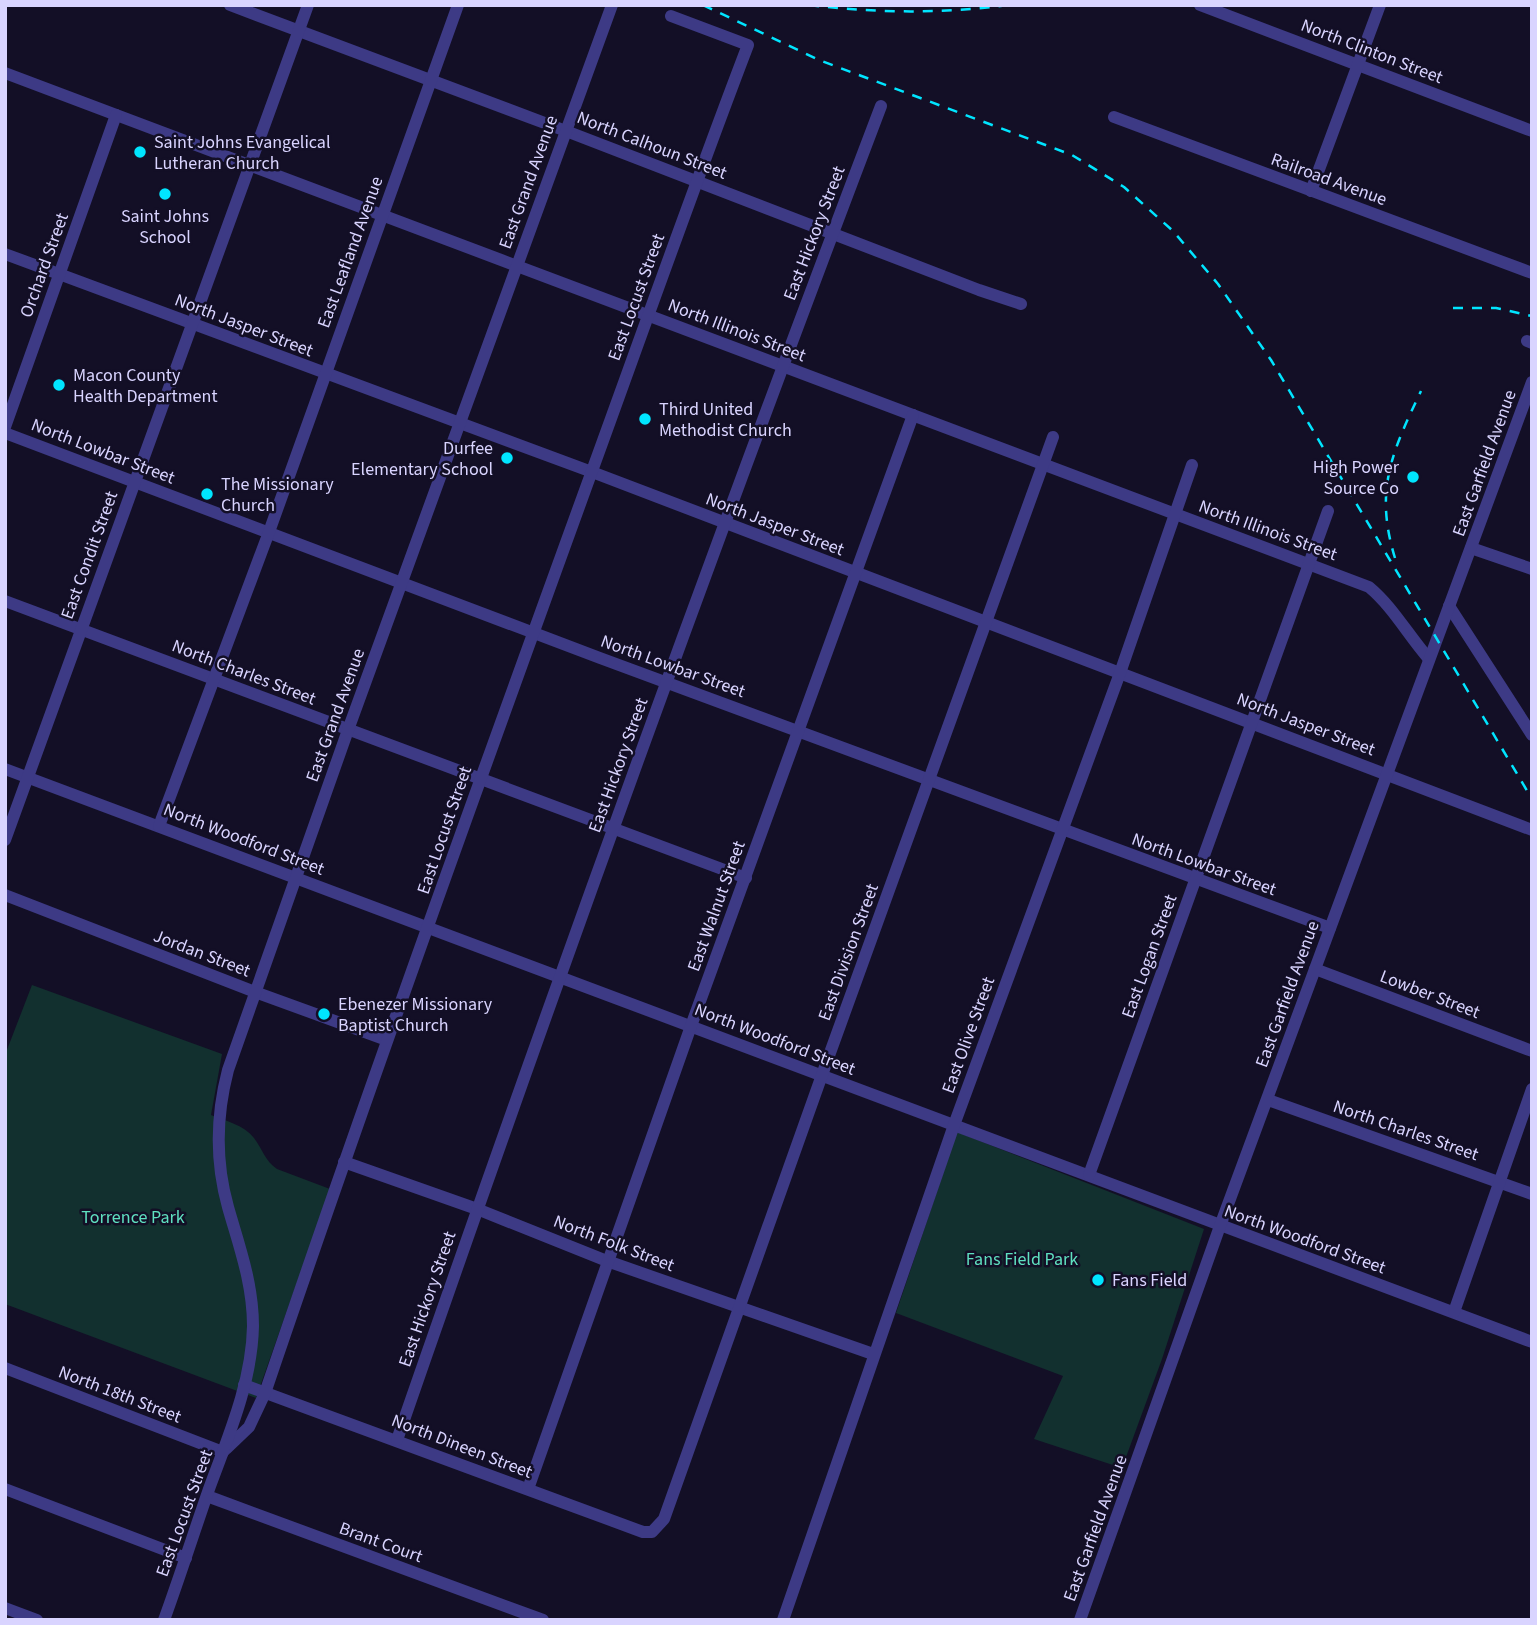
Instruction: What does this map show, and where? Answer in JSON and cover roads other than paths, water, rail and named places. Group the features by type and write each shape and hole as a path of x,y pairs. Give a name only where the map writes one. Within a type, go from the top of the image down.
{"street":[{"name":"North Calhoun Street","path":"230,5 1021,304"},
{"name":"East Condit Street","path":"5,839 308,5"},
{"name":"East Leafland Avenue","path":"159,826 458,5"},
{"name":"East Grand Avenue","path":"223,1452 244,1385 253,1326 251,1287 222,1180 218,1153 219,1114 228,1070 295,876 612,5"},
{"name":"North Clinton Street","path":"1200,5 1532,131"},
{"path":"1311,191 1380,5"},
{"name":"East Locust Street","path":"164,1620 223,1452 249,1427 265,1393 344,1161 480,779 695,181 748,45 671,16"},
{"name":"North Illinois Street","path":"5,73 1369,587 1385,600 1412,640 1429,659"},
{"name":"East Hickory Street","path":"397,1440 559,976 782,366 881,106"},
{"name":"Orchard Street","path":"5,427 116,115"},
{"name":"Railroad Avenue","path":"1114,117 1532,273"},
{"name":"North Jasper Street","path":"5,254 592,472 1532,830"},
{"name":"East Garfield Avenue","path":"1080,1620 1220,1226 1532,382"},
{"name":"East Walnut Street","path":"528,1489 691,1026 913,415"},
{"name":"North Lowbar Street","path":"5,433 1194,880 1330,928"},
{"name":"East Division Street","path":"664,1519 821,1075 1053,436"},
{"name":"East Olive Street","path":"783,1620 954,1125 1120,673 1192,465"},
{"name":"East Logan Street","path":"1089,1175 1328,511"},
{"path":"1471,548 1532,569"},
{"name":"North Charles Street","path":"5,601 746,878"},
{"path":"1449,606 1531,732"},
{"name":"North Woodford Street","path":"5,769 1532,1342"},
{"name":"Jordan Street","path":"5,895 387,1040"},
{"name":"Lowber Street","path":"1315,969 1532,1051"},
{"path":"1454,1312 1532,1089"},
{"name":"North Charles Street","path":"1268,1100 1532,1194"},
{"name":"North Folk Street","path":"344,1161 477,1209 607,1261 873,1354"},
{"name":"North 18th Street","path":"5,1368 223,1452"},
{"name":"North Dineen Street","path":"244,1385 643,1532 652,1532 664,1519"},
{"path":"5,1489 186,1558"},
{"name":"Brant Court","path":"207,1496 543,1620"},
{"path":"5,1608 37,1620"}],"railway":[{"path":"703,5 819,60 1072,155 1124,187 1173,231 1218,284 1271,360 1532,799"},
{"path":"809,5 909,11 1009,5"},
{"path":"1453,308 1496,308 1532,316"},
{"path":"1395,558 1386,512 1386,491 1394,453 1421,391"}],"place":[{"name":"Saint Johns Evangelical Lutheran Church","path":"140,152"},
{"name":"Saint Johns School","path":"165,194"},
{"name":"Macon County Health Department","path":"59,385"},
{"name":"Third United Methodist Church","path":"645,419"},
{"name":"Durfee Elementary School","path":"507,458"},
{"name":"High Power Source Co","path":"1413,477"},
{"name":"The Missionary Church","path":"207,494"},
{"name":"Ebenezer Missionary Baptist Church","path":"324,1014"},
{"name":"Fans Field","path":"1098,1280"}],"park label":[{"name":"Torrence Park","path":"133,1217"},
{"name":"Fans Field Park","path":"1022,1259"}]}
